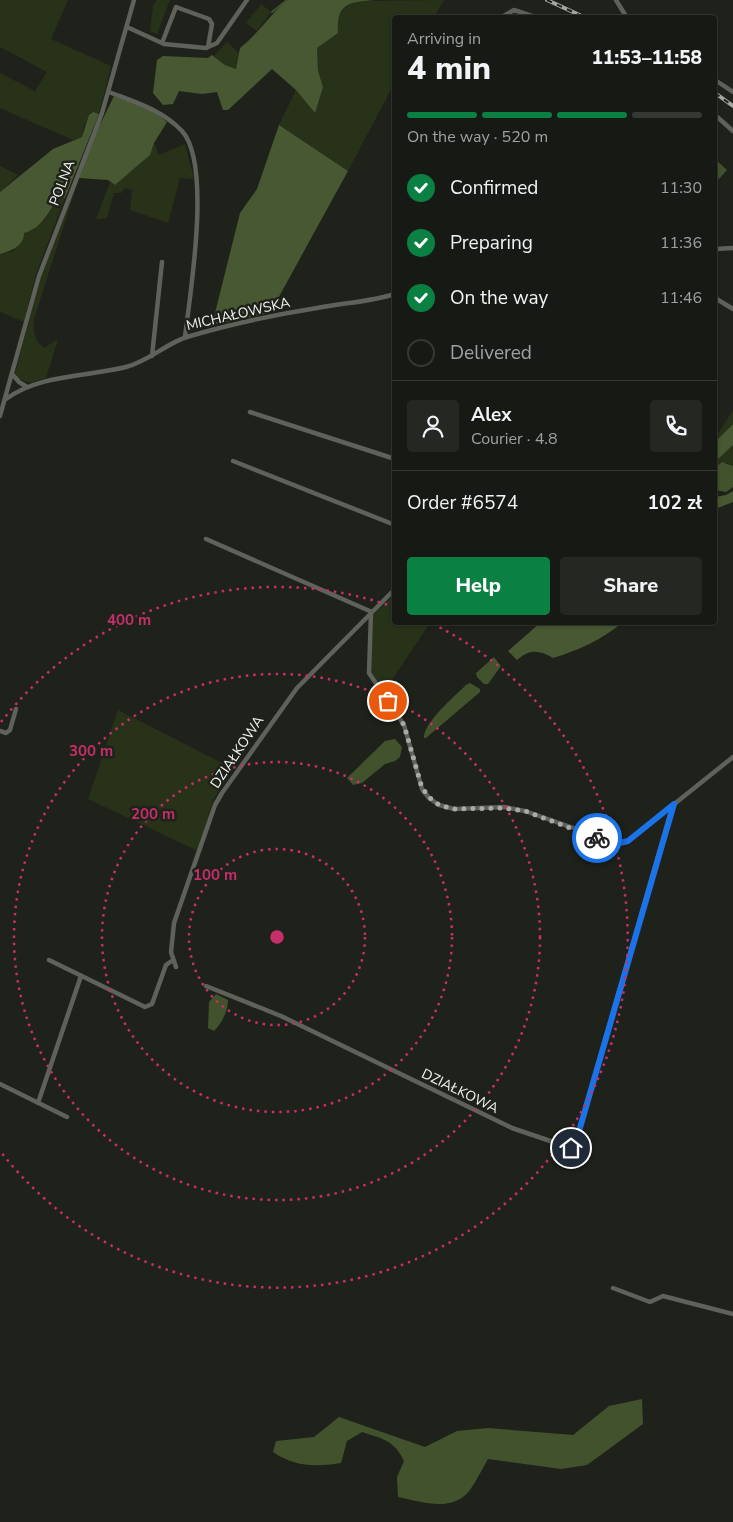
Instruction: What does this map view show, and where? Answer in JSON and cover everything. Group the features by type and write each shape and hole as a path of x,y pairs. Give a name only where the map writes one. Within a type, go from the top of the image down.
{"street":[{"name":"POLNA","path":"0,416 13,375 38,276 109,92 134,0"},
{"path":"127,27 162,43 174,46 208,47 217,43 247,0"},
{"path":"616,0 625,15"},
{"path":"162,43 176,7 210,19 212,24 208,47"},
{"path":"505,15 514,10 529,15"},
{"path":"209,38 220,38"},
{"path":"717,81 733,92"},
{"path":"109,92 151,108 183,132 192,153 198,188 196,233 185,337"},
{"path":"717,118 733,131"},
{"path":"717,249 733,248"},
{"path":"152,356 162,262"},
{"name":"MICHAŁOWSKA","path":"6,399 27,387 41,382 126,366 152,356 185,337 256,319 318,307 372,301 392,295"},
{"path":"717,299 733,309"},
{"path":"13,375 18,382 27,387"},
{"path":"250,412 392,458"},
{"path":"233,461 392,524"},
{"path":"206,539 372,612 369,673 404,725 422,788 439,805 454,809 504,808 525,811 619,844 628,841 733,757"},
{"name":"DZIAŁKOWA","path":"176,967 172,960 171,938 174,923 215,805 285,702 392,592"},
{"path":"0,731 6,733 10,730 16,709"},
{"name":"DZIAŁKOWA","path":"206,986 281,1016 512,1128 571,1148 575,1145 674,804"},
{"path":"49,960 145,1007 152,1004 166,965 172,960"},
{"path":"38,1103 81,976"},
{"path":"0,1084 66,1117"},
{"path":"613,1288 650,1302 663,1296 733,1314"}],"shaded area":[{"path":"0,0 68,0 51,39 111,66 99,114 93,112 84,126 82,137 73,140 0,108 0,73 35,91 47,72 0,47"},
{"path":"157,0 170,0 157,34 150,31 153,6"},
{"path":"287,0 376,0 352,3 343,9 338,23 338,33 317,48 318,71 323,87 315,113 296,90 272,69 228,110 223,110 217,92 202,94 179,91 173,104 163,105 153,93 157,60 163,56 208,58 212,55 225,65 236,69 240,48 253,37"},
{"path":"444,0 435,15 392,15 392,88 348,171 279,125 296,90 315,112 323,87 318,71 317,48 338,33 339,17 346,7 356,1"},
{"path":"261,4 271,12 257,31 246,23"},
{"path":"227,42 239,53 236,69 225,65 214,56"},
{"path":"114,96 151,109 167,122 154,143 150,155 115,185 108,180 79,178 93,139"},
{"path":"93,112 99,114 65,198 58,197 40,223 24,233 19,245 0,254 0,192 53,149 82,137 89,115"},
{"path":"279,125 348,171 270,313 212,325 240,213 257,189"},
{"path":"154,143 159,155 185,144 194,179 180,178 168,223 130,210 132,190 125,188 121,193 114,193 107,218 96,219 110,182 115,185 143,162"},
{"path":"717,161 727,170 719,179 717,178"},
{"path":"0,166 18,175 0,192"},
{"path":"79,178 34,319 35,335 38,342 44,348 58,339 46,378 30,383 19,379 15,373 41,277"},
{"path":"58,197 65,198 36,274 24,322 0,312 0,254 13,251 24,233 45,220"},
{"path":"733,410 733,424 717,440 717,435"},
{"path":"733,424 733,445 717,460 717,440"},
{"path":"733,445 733,466 727,463 717,467 717,460"},
{"path":"722,462 733,466 733,487 726,492 717,490 717,466"},
{"path":"733,491 733,502 717,508 717,497"},
{"path":"392,597 392,625 429,625 384,692 371,673 373,615"},
{"path":"538,625 619,625 581,648 553,658 543,653 530,652 517,660 508,651"},
{"path":"494,657 501,666 488,684 484,684 477,677 476,673"},
{"path":"470,683 480,689 480,692 424,738 429,725 440,710"},
{"path":"118,710 234,769 213,800 198,851 88,799"},
{"path":"395,739 402,747 400,757 395,761 385,764 362,783 353,785 347,778 385,741"},
{"path":"216,994 228,1000 224,1017 214,1031 208,1028 209,1002"},
{"path":"642,1399 643,1424 587,1465 561,1469 488,1459 470,1490 455,1502 446,1504 427,1503 398,1497 397,1477 404,1461 392,1444 362,1432 347,1441 341,1463 306,1465 289,1461 273,1452 276,1441 314,1437 339,1417 425,1447 457,1431 488,1428 573,1435 609,1406"}],"waterway":[{"path":"272,12 287,0"}],"railway":[{"path":"547,0 580,15"},
{"path":"717,94 733,106"}],"way so far":[{"path":"388,701 404,725 422,788 439,805 454,809 504,808 525,811 597,838"}],"route":[{"path":"571,1148 575,1145 674,804 628,841 614,844 597,838"}]}
